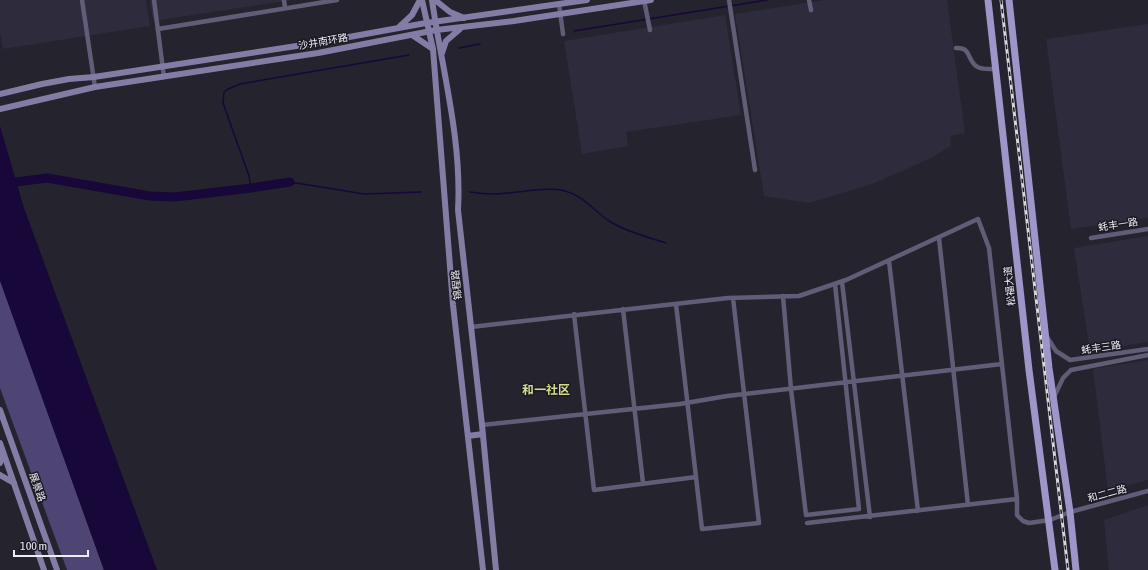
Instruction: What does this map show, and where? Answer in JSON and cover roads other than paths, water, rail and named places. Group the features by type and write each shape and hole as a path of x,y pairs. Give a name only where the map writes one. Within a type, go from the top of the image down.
{"main road":[{"name":"锦程路","path":"421,0 433,49 453,305 483,570"},
{"path":"398,28 412,15 421,0"},
{"name":"锦程路","path":"433,0 436,30 442,54 460,182 458,210 483,434 496,570"},
{"path":"433,0 450,12 465,18"},
{"name":"沙井南环路","path":"0,94 69,79 163,67 316,43 426,23 587,0"},
{"name":"沙井南环路","path":"0,109 95,87 318,53 436,30 461,28 560,14 647,0"},
{"name":"松福大道","path":"988,0 1029,370 1050,520 1055,570"},
{"path":"1009,0 1046,334 1070,512 1076,570"},
{"path":"442,54 446,41 461,28"},
{"path":"412,35 433,49"},
{"name":"展景路","path":"0,410 57,570"},
{"path":"468,436 483,434"},
{"path":"0,443 43,569 36,570"},
{"path":"0,463 3,451"},
{"path":"0,475 14,483"}],"street":[{"path":"82,0 95,87"},
{"path":"154,0 164,77"},
{"path":"284,0 285,8"},
{"path":"158,29 337,0"},
{"path":"647,0 650,30"},
{"path":"729,0 756,170"},
{"path":"810,1 811,10"},
{"path":"559,4 563,34"},
{"path":"956,48 968,51 975,66 981,69 995,69"},
{"path":"471,327 574,314 733,298 799,296 842,282 978,219 989,248 1018,499 807,523"},
{"name":"蚝丰一路","path":"1091,238 1148,229"},
{"path":"939,238 968,505"},
{"path":"889,261 918,511"},
{"path":"842,282 870,517"},
{"path":"783,296 791,389 806,515 859,509 835,284"},
{"path":"676,304 702,529 759,523 733,298"},
{"path":"623,309 643,483"},
{"path":"574,314 594,490 696,477"},
{"name":"蚝丰三路","path":"1046,334 1056,351 1070,360 1148,350"},
{"name":"蚝丰三路","path":"1054,397 1063,378 1071,370 1148,355"},
{"path":"482,425 634,409 744,394 953,371 1002,364"},
{"name":"和二二路","path":"1018,499 1017,516 1023,521 1029,523 1050,520 1070,512 1148,491"}],"waterway":[{"path":"574,31 767,0"},
{"path":"459,48 480,44"},
{"path":"251,188 249,176 223,103 224,92 240,84 409,55"},
{"path":"0,184 47,178 150,196 175,197 290,182"},
{"path":"290,182 364,194 421,192"},
{"path":"470,192 493,194 540,189 561,190 575,195 603,217 616,225 637,234 666,243"}],"railway":[{"path":"1001,0 1068,570"}],"district":[{"name":"和一社区","path":"546,390"}]}
